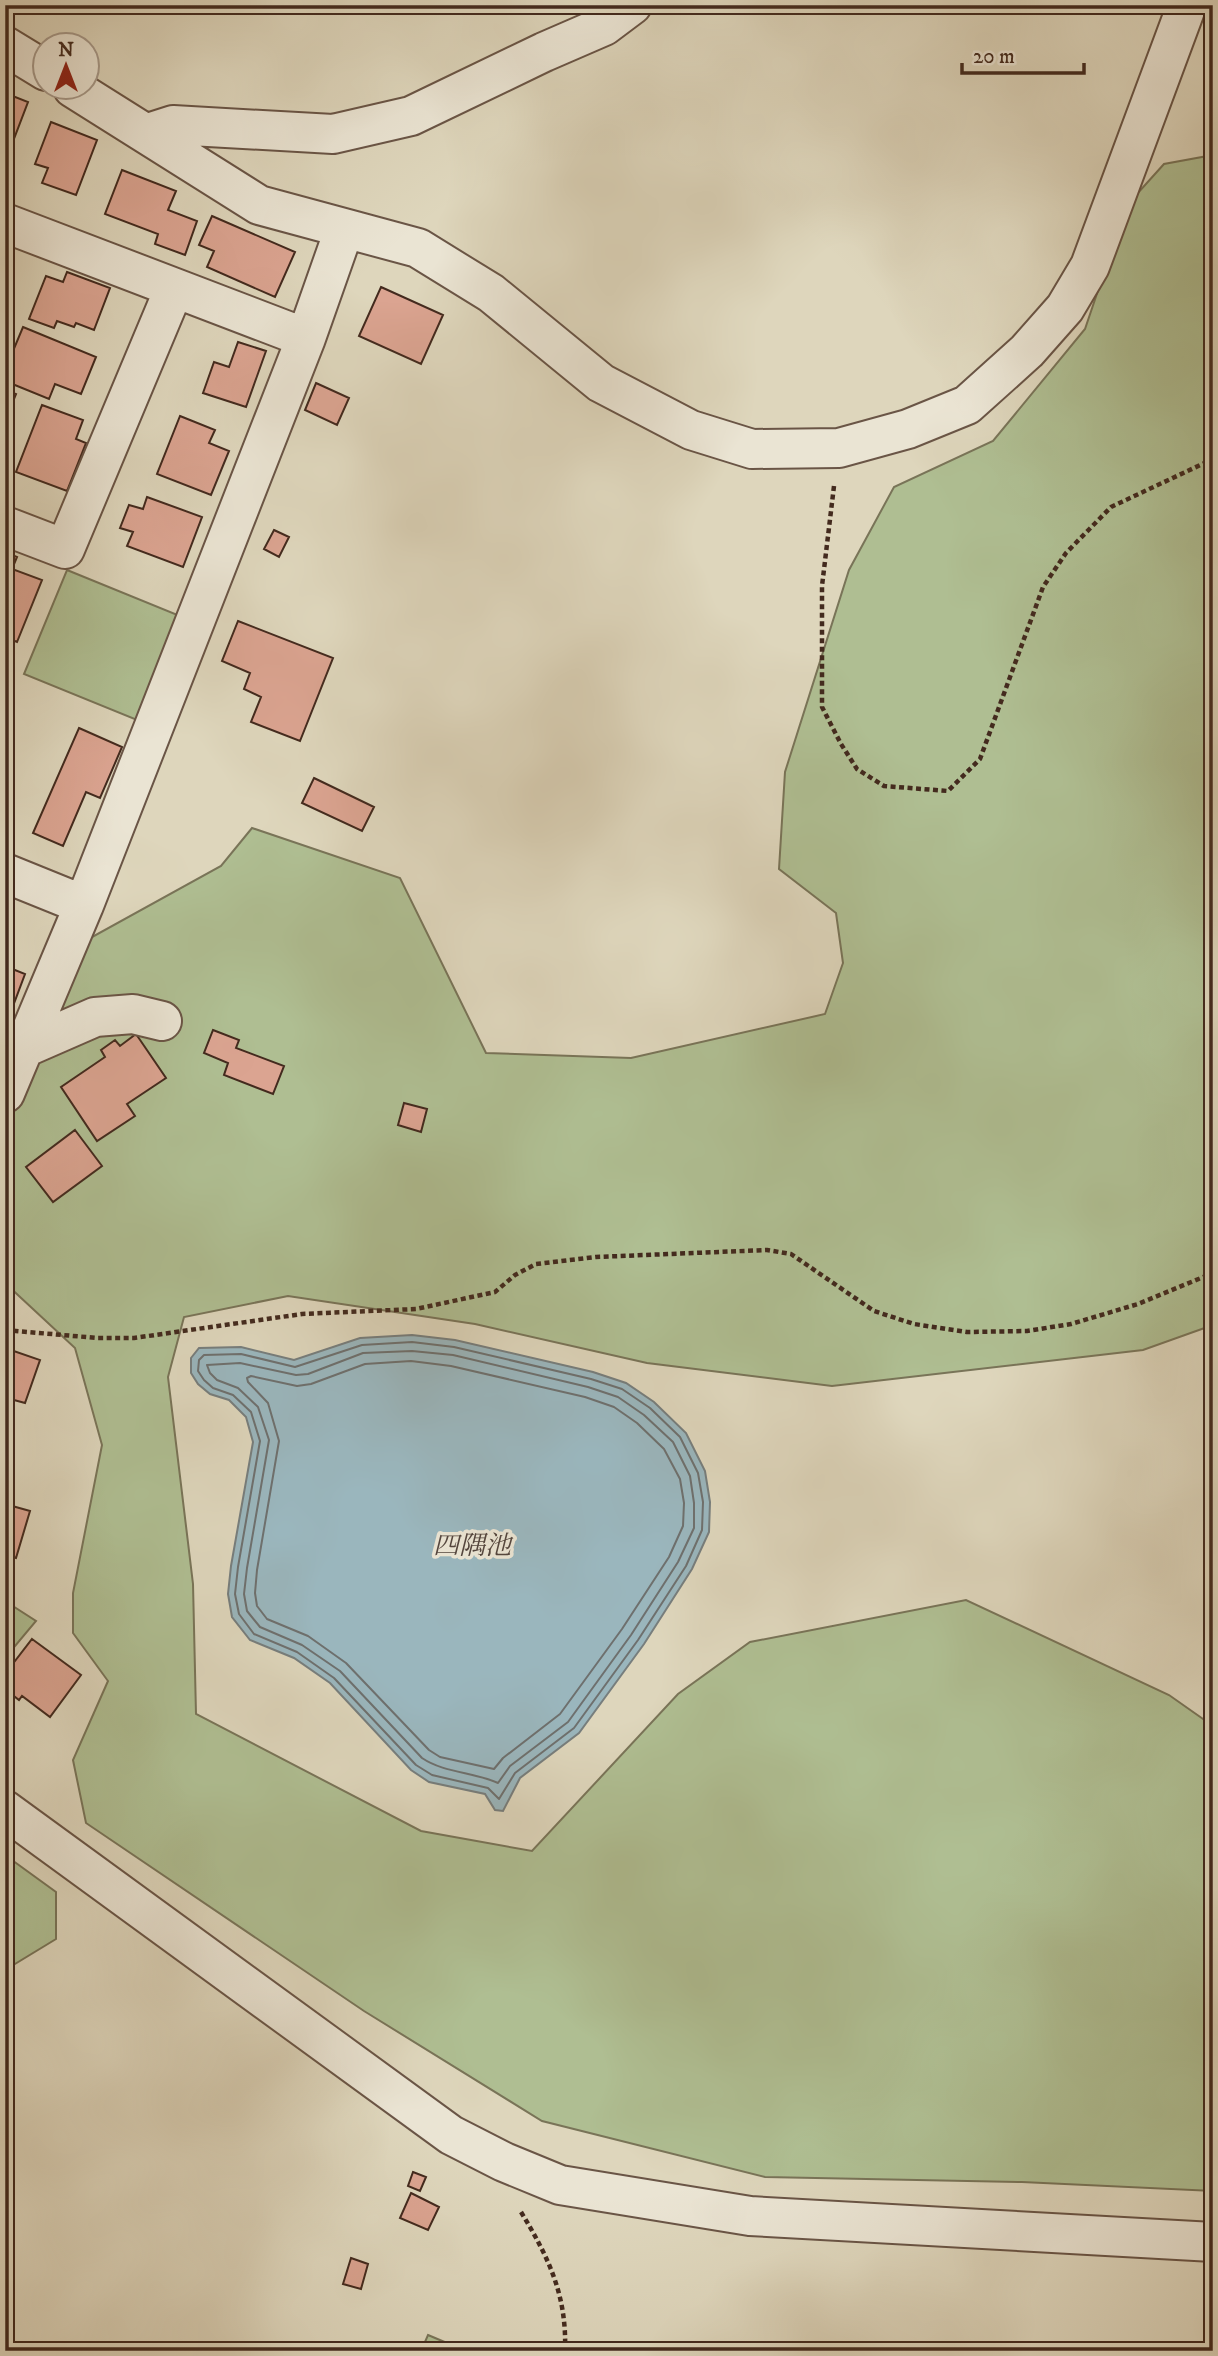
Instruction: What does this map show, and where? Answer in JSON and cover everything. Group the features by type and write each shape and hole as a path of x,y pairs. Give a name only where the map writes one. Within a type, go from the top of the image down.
{"street":[{"path":"148,133 173,125 333,134 411,116 604,26 632,5"},
{"path":"96,102 259,205 418,248 491,293 601,383 691,430 752,449 838,448 908,429 967,405 1027,351 1065,307 1090,266 1186,5"},
{"path":"5,46 32,62"},
{"path":"5,223 306,338"},
{"path":"5,1093 84,905 306,338 344,230"},
{"path":"5,526 65,549 174,289"},
{"path":"5,873 84,905"},
{"path":"24,1048 95,1017 133,1014 162,1021"},
{"path":"5,1810 451,2135 560,2185 750,2216 1213,2242"}],"path":[{"path":"838,448 822,586 822,707 857,769 884,786 948,791 980,759 1043,587 1066,553 1111,508 1213,459"},
{"path":"5,1330 134,1338 302,1314 416,1309 495,1292 515,1275 536,1264 596,1257 767,1250 791,1255 874,1311 914,1324 967,1332 1027,1331 1071,1324 1138,1304 1213,1273"},
{"path":"514,2166 509,2185 511,2197 544,2250 555,2278 566,2320 565,2351"}],"green space":[{"path":"1213,155 1213,1325 1143,1350 832,1386 647,1363 475,1324 288,1296 184,1317 168,1377 193,1584 196,1714 421,1831 532,1851 678,1694 750,1642 966,1600 1169,1695 1213,1726 1213,2191 1022,2182 765,2177 542,2121 364,2011 86,1823 73,1760 108,1681 73,1633 73,1593 102,1445 75,1348 5,1283 5,1122 26,1065 83,942 221,866 252,828 400,878 486,1053 631,1058 825,1014 843,963 836,913 779,869 785,772 849,570 894,487 993,441 1085,329 1127,205 1164,164"},
{"path":"67,570 180,616 137,720 24,674"},
{"path":"5,1601 36,1621 5,1658"},
{"path":"5,1855 56,1892 56,1939 5,1970"},
{"path":"428,2335 466,2351 421,2351"}],"water":[{"name":"四隅池","path":"412,1335 455,1340 593,1372 626,1383 654,1402 686,1433 705,1471 710,1502 709,1532 692,1569 644,1644 579,1733 520,1778 503,1811 495,1810 485,1794 429,1782 411,1770 330,1683 294,1658 250,1640 232,1617 228,1594 231,1566 253,1442 246,1417 229,1400 210,1394 198,1384 191,1373 191,1358 199,1348 241,1347 294,1360 360,1338"}],"building":[{"path":"5,93 28,102 7,157 5,156"},
{"path":"51,122 97,140 76,195 42,183 48,168 35,164"},
{"path":"122,170 176,191 168,210 197,221 185,255 155,244 158,234 105,214"},
{"path":"212,216 295,252 275,297 207,267 214,251 199,245"},
{"path":"5,253 13,256 5,279"},
{"path":"67,272 110,288 94,330 76,323 74,327 57,321 54,328 29,319 46,276 63,282"},
{"path":"381,287 443,315 421,364 359,336"},
{"path":"5,318 13,321 5,341"},
{"path":"23,327 96,357 81,394 55,384 49,399 5,381 5,370"},
{"path":"238,342 266,351 246,407 203,393 214,362 229,367"},
{"path":"316,383 349,398 337,425 305,410"},
{"path":"5,390 16,394 5,421"},
{"path":"42,405 83,420 76,439 86,443 67,491 16,472"},
{"path":"180,416 215,430 209,443 229,451 211,495 157,474"},
{"path":"147,497 202,517 183,567 127,546 133,532 120,528 129,505 143,509"},
{"path":"274,530 289,537 279,557 264,549"},
{"path":"5,552 17,557 12,569 42,580 17,642 5,637"},
{"path":"238,621 333,658 300,741 251,722 261,697 244,689 250,673 222,661"},
{"path":"79,728 122,747 100,798 86,792 63,846 33,833"},
{"path":"314,778 374,807 362,831 302,803"},
{"path":"5,966 25,974 13,1006 5,1002"},
{"path":"213,1030 239,1040 236,1048 284,1066 273,1094 224,1075 228,1063 204,1053"},
{"path":"136,1034 166,1078 127,1104 135,1116 97,1141 61,1087 105,1057 101,1050 115,1040 120,1046"},
{"path":"404,1103 427,1109 421,1132 398,1125"},
{"path":"75,1130 102,1166 53,1202 26,1167"},
{"path":"5,1348 40,1360 25,1403 14,1400 5,1427"},
{"path":"5,1504 30,1511 16,1558 5,1555"},
{"path":"32,1639 81,1675 50,1717 22,1696 19,1700 5,1689 5,1674"},
{"path":"413,2172 426,2177 420,2191 408,2186"},
{"path":"411,2193 439,2207 428,2230 400,2218"},
{"path":"351,2258 368,2264 361,2289 343,2284"}]}
